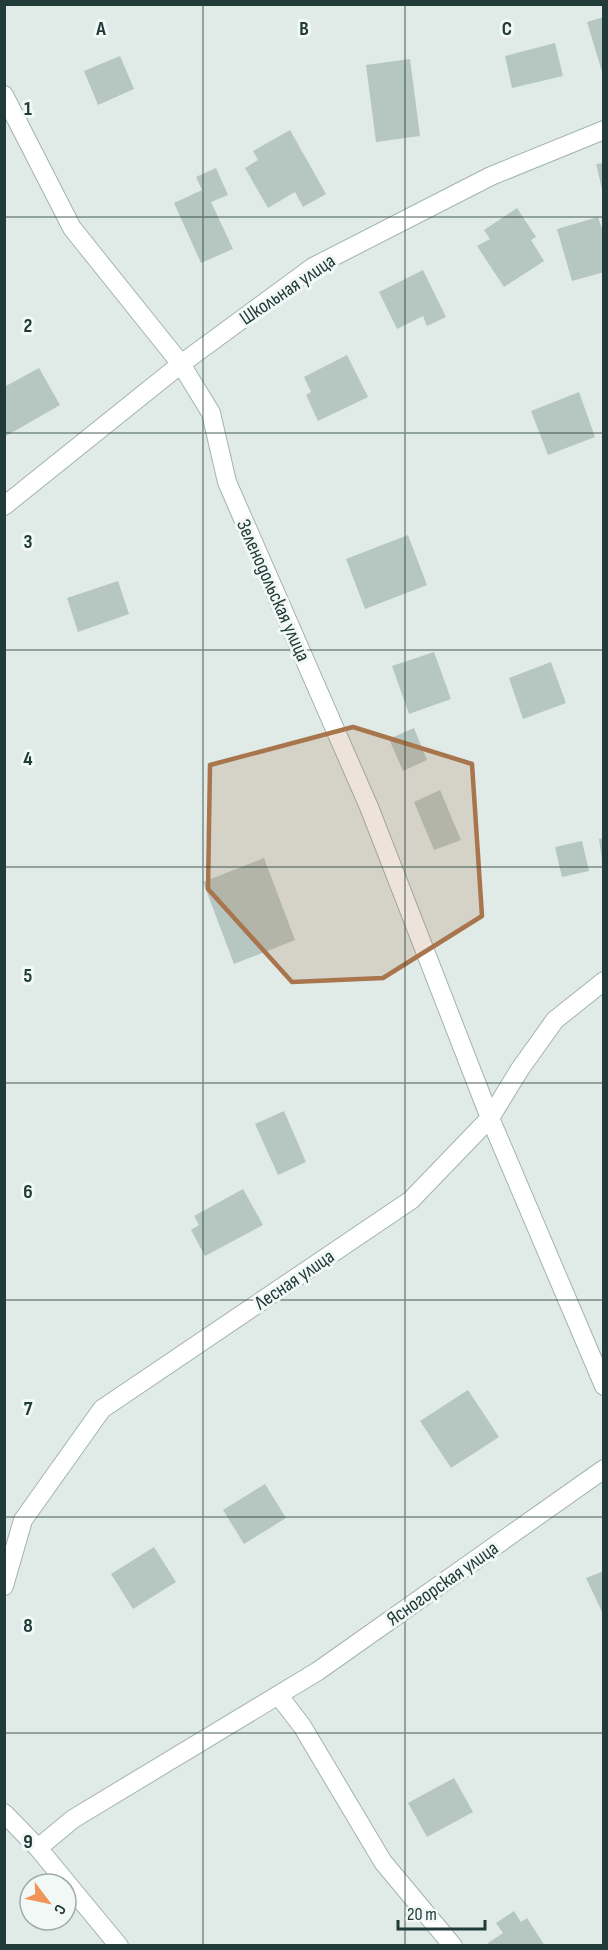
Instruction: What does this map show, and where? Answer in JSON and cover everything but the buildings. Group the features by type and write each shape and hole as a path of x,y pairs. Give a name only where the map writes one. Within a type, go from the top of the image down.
{"street":[{"name":"Зеленодольская улица","path":"4,95 72,228 181,364 211,412 227,482 369,807 490,1118 603,1386"},
{"name":"Школьная улица","path":"4,506 181,364 313,267 491,176 603,130"},
{"name":"Лесная улица","path":"4,1586 23,1520 102,1409 411,1200 490,1118 520,1069 555,1020 603,981"},
{"name":"Ясногорская улица","path":"38,1848 73,1819 318,1671 603,1469"},
{"path":"279,1696 302,1726 383,1862 453,1946"},
{"path":"4,1813 38,1848 119,1946"}],"highlighted area":[{"path":"353,727 472,764 482,916 383,978 292,982 208,889 210,765"}]}
